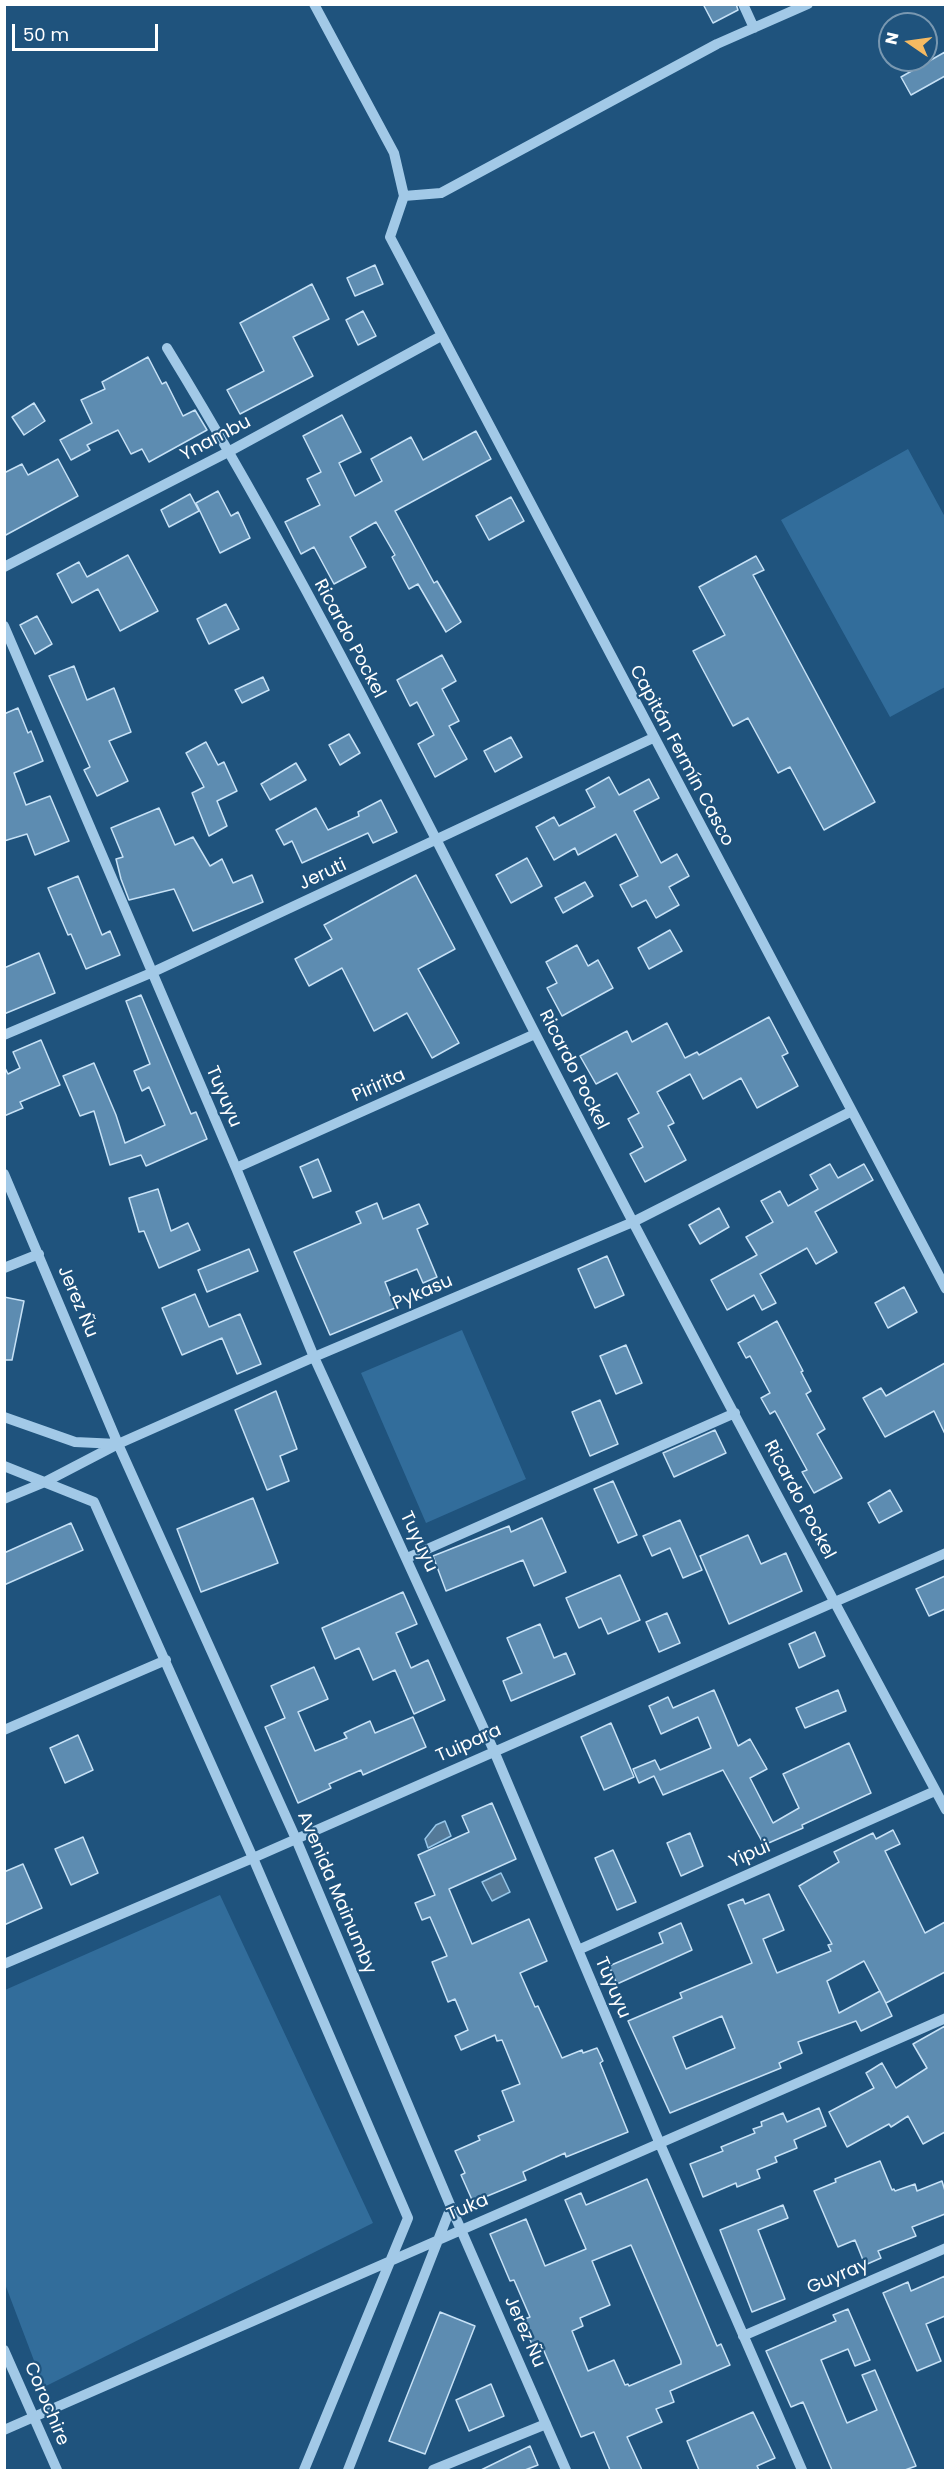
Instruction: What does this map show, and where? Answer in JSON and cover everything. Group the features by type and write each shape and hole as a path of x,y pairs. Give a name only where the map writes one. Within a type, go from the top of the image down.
{"street":[{"path":"314,4 394,153 405,196 441,193 717,44 808,4"},
{"path":"744,4 754,28"},
{"name":"Capitán Fermín Casco","path":"405,196 390,237 652,738 945,1289"},
{"name":"Ynambu","path":"4,567 230,450 441,336"},
{"name":"Ricardo Pockel","path":"167,348 230,450 437,840 633,1222 945,1810"},
{"name":"Tuyuyu","path":"4,626 236,1168 314,1357 494,1751 660,2144 802,2470"},
{"name":"Jeruti","path":"4,1035 151,973 652,738"},
{"name":"Piririta","path":"236,1168 535,1034"},
{"name":"Pykasu","path":"4,1499 45,1482 118,1444 314,1357 633,1222 852,1111"},
{"name":"Jerez Ñu","path":"4,1174 118,1444"},
{"path":"4,1268 39,1254"},
{"path":"407,1558 735,1413"},
{"path":"4,1417 75,1442 118,1444"},
{"name":"Avenida Mainumby","path":"118,1444 296,1839 451,2207"},
{"path":"4,1466 94,1502 253,1858 408,2218 304,2470"},
{"name":"Tuipara","path":"4,1964 253,1858 945,1552"},
{"path":"4,1730 166,1660"},
{"name":"Yipui","path":"578,1950 935,1791"},
{"name":"Tuka","path":"4,2430 438,2238 660,2144 945,2018"},
{"path":"348,2470 451,2207"},
{"name":"Jerez Ñu","path":"451,2207 567,2470"},
{"name":"Guyray","path":"743,2336 945,2248"},
{"name":"Corochire","path":"4,2350 57,2470"},
{"path":"433,2470 546,2424"}],"shaded area":[{"path":"908,449 945,517 945,687 890,717 781,520"},
{"path":"462,1330 526,1479 426,1523 361,1373"},
{"path":"445,1821 451,1836 428,1848 425,1839 436,1825"},
{"path":"501,1873 510,1892 492,1901 482,1882"},
{"path":"220,1895 373,2223 44,2387 5,2284 5,1990"}],"building":[{"path":"703,4 736,4 738,10 713,23"},
{"path":"945,52 945,76 911,95 901,77 910,72 938,72 938,56"},
{"path":"375,265 383,284 355,296 347,278"},
{"path":"312,284 329,319 293,337 313,376 240,414 227,390 264,371 240,323"},
{"path":"363,311 376,336 358,345 346,320"},
{"path":"148,357 162,384 166,382 183,416 195,410 207,430 149,462 142,449 131,454 118,430 87,445 90,450 71,460 60,440 92,423 81,400 105,389 102,382"},
{"path":"34,403 45,421 24,435 12,417"},
{"path":"342,415 361,452 339,463 355,496 382,481 371,459 411,437 423,460 476,431 491,459 395,511 434,583 437,581 461,622 446,632 418,584 409,589 392,557 395,555 376,522 350,537 366,567 334,584 314,547 301,554 285,522 320,505 307,479 321,472 303,436"},
{"path":"58,459 78,496 4,536 4,473 22,464 28,475"},
{"path":"218,491 231,516 238,512 250,538 220,553 196,503"},
{"path":"190,494 199,511 169,527 161,510"},
{"path":"511,497 524,521 489,540 476,516"},
{"path":"128,555 158,611 120,631 98,589 72,603 57,574 79,562 87,577"},
{"path":"756,556 764,570 753,575 875,802 824,830 790,767 778,773 748,718 733,726 693,651 725,635 699,587"},
{"path":"226,604 239,629 209,644 197,619"},
{"path":"37,616 52,644 35,654 20,625"},
{"path":"442,655 456,681 442,689 459,721 449,726 467,759 435,777 418,744 434,735 417,702 410,706 397,680"},
{"path":"74,666 87,700 114,688 131,732 109,741 128,781 97,796 84,770 90,767 49,676"},
{"path":"263,677 269,690 242,703 235,690"},
{"path":"18,708 28,733 31,731 43,761 14,773 26,805 50,796 69,841 35,855 27,834 4,841 4,714"},
{"path":"349,734 360,753 340,765 329,745"},
{"path":"511,737 522,757 495,772 484,751"},
{"path":"206,742 218,765 224,762 237,791 217,801 227,826 209,836 192,793 204,787 186,753"},
{"path":"296,763 306,780 270,800 261,784"},
{"path":"609,777 619,795 649,779 659,798 634,811 661,863 677,854 689,876 669,887 679,905 656,918 646,900 632,907 620,885 638,876 616,834 578,855 575,848 554,860 536,827 554,817 559,826 595,807 586,790"},
{"path":"381,800 397,832 373,843 368,833 302,863 292,841 284,845 276,830 316,808 328,830 359,816 358,812"},
{"path":"159,808 175,845 193,837 210,866 222,859 233,883 252,875 263,902 193,931 174,889 129,900 116,859 123,857 111,828"},
{"path":"527,858 542,886 511,903 496,875"},
{"path":"416,875 455,949 418,969 459,1043 432,1058 407,1013 374,1031 342,968 309,986 295,959 332,939 324,925"},
{"path":"78,876 102,935 110,931 120,955 86,969 71,934 68,935 48,888"},
{"path":"585,882 593,896 563,913 555,898"},
{"path":"670,930 682,951 649,969 638,948"},
{"path":"577,945 588,966 598,960 613,988 562,1016 547,988 557,983 546,962"},
{"path":"39,953 55,993 4,1014 4,968"},
{"path":"141,995 191,1114 196,1112 207,1139 146,1166 141,1155 110,1165 94,1111 80,1116 63,1076 94,1063 125,1143 165,1125 149,1087 142,1091 134,1071 150,1064 126,1001"},
{"path":"769,1017 788,1053 782,1056 798,1086 757,1108 741,1078 703,1099 690,1074 657,1092 674,1123 668,1126 686,1160 645,1182 630,1154 643,1147 628,1119 639,1113 617,1073 596,1084 580,1056 627,1031 632,1042 667,1023 685,1058 697,1052 699,1055"},
{"path":"41,1040 60,1085 20,1102 23,1108 4,1116 4,1066 8,1074 20,1068 13,1052"},
{"path":"318,1159 331,1191 313,1198 300,1167"},
{"path":"830,1164 838,1178 864,1164 873,1180 815,1212 837,1252 816,1264 807,1248 760,1274 776,1303 762,1310 754,1295 727,1310 711,1280 757,1255 746,1237 773,1222 761,1201 780,1191 788,1206 818,1189 810,1175"},
{"path":"158,1189 171,1231 188,1223 200,1250 159,1268 144,1231 139,1232 129,1198"},
{"path":"377,1203 383,1219 419,1204 428,1224 417,1229 437,1277 423,1283 417,1269 385,1282 395,1308 330,1335 294,1252 361,1223 356,1212"},
{"path":"719,1208 729,1227 700,1244 689,1225"},
{"path":"249,1249 258,1271 207,1292 198,1270"},
{"path":"607,1256 624,1295 595,1308 578,1269"},
{"path":"904,1287 917,1312 888,1328 875,1303"},
{"path":"195,1294 209,1327 240,1314 261,1364 237,1374 222,1338 182,1355 162,1308"},
{"path":"4,1297 24,1301 12,1360 4,1360"},
{"path":"777,1321 803,1371 801,1372 811,1391 806,1394 825,1429 817,1434 842,1478 814,1493 802,1472 807,1470 775,1411 770,1414 761,1398 770,1393 750,1356 746,1358 738,1343"},
{"path":"626,1345 642,1383 616,1394 600,1356"},
{"path":"945,1363 945,1434 934,1411 885,1437 863,1398 881,1388 886,1396"},
{"path":"276,1391 297,1449 280,1456 289,1481 267,1490 235,1410"},
{"path":"600,1400 618,1444 590,1456 572,1412"},
{"path":"715,1430 726,1453 674,1477 663,1453"},
{"path":"613,1481 637,1535 618,1543 594,1489"},
{"path":"890,1490 902,1511 879,1523 868,1503"},
{"path":"253,1498 278,1563 201,1592 177,1529"},
{"path":"542,1518 566,1572 534,1586 523,1560 446,1591 433,1556 509,1526 511,1532"},
{"path":"680,1520 702,1570 683,1578 670,1548 652,1556 643,1536"},
{"path":"71,1523 83,1550 4,1585 4,1553"},
{"path":"748,1535 761,1564 786,1553 802,1591 729,1624 700,1556"},
{"path":"620,1575 640,1620 608,1634 601,1618 579,1628 566,1598"},
{"path":"945,1576 945,1609 929,1616 916,1589"},
{"path":"403,1592 417,1624 396,1633 411,1668 428,1660 445,1700 414,1714 395,1670 373,1680 359,1648 335,1659 322,1628"},
{"path":"667,1613 680,1643 659,1652 646,1622"},
{"path":"540,1624 554,1658 566,1653 575,1674 511,1701 503,1681 522,1673 507,1638"},
{"path":"815,1632 825,1656 799,1668 789,1644"},
{"path":"314,1667 328,1699 298,1712 315,1751 347,1738 344,1733 370,1721 375,1733 413,1717 426,1747 363,1775 361,1770 329,1784 331,1788 298,1803 265,1727 285,1718 271,1686"},
{"path":"714,1690 738,1746 750,1739 767,1769 750,1778 773,1823 799,1808 783,1774 849,1743 871,1793 764,1845 723,1770 663,1795 654,1776 639,1783 633,1769 655,1760 660,1770 711,1748 698,1717 661,1734 649,1706 668,1697 673,1708"},
{"path":"838,1690 846,1711 805,1728 796,1708"},
{"path":"611,1723 634,1777 604,1790 581,1737"},
{"path":"78,1735 93,1770 65,1783 50,1748"},
{"path":"492,1803 516,1859 449,1889 472,1944 529,1919 547,1961 520,1973 535,2007 538,2006 562,2058 582,2050 583,2053 597,2048 603,2061 600,2063 628,2132 566,2157 565,2153 523,2172 526,2180 473,2202 461,2175 465,2173 455,2151 480,2140 478,2136 514,2121 502,2091 520,2084 502,2040 497,2041 495,2035 461,2050 455,2036 468,2030 455,1999 448,2002 432,1962 447,1956 430,1917 422,1920 415,1903 435,1895 418,1855 469,1832 462,1816"},
{"path":"893,1830 900,1844 885,1851 925,1933 945,1922 945,1972 886,2003 883,1998 892,2016 861,2031 856,2021 798,2042 802,2053 779,2063 781,2068 670,2113 628,2021 682,1998 680,1993 752,1963 728,1905 743,1899 745,1904 769,1894 784,1930 763,1939 777,1973 831,1951 828,1945 832,1944 799,1886 839,1862 834,1852 873,1833 876,1839","holes":["864,1961 880,1991 839,2013 827,1981","722,2016 735,2048 686,2069 673,2037"]},
{"path":"690,1833 703,1866 681,1876 667,1843"},
{"path":"83,1837 98,1873 71,1885 55,1849"},
{"path":"613,1850 636,1902 617,1910 595,1858"},
{"path":"23,1864 42,1908 4,1925 4,1872"},
{"path":"681,1923 692,1950 617,1984 609,1966 663,1943 659,1933"},
{"path":"945,2026 945,2132 923,2144 908,2116 891,2127 889,2124 847,2147 829,2112 874,2088 866,2073 882,2063 896,2088 927,2068 913,2044"},
{"path":"819,2108 826,2126 794,2140 797,2148 775,2157 777,2162 757,2170 760,2178 737,2187 736,2183 703,2197 690,2164 723,2151 721,2147 755,2133 753,2129 762,2126 761,2122 783,2113 787,2122"},
{"path":"880,2161 892,2190 895,2191 915,2184 917,2191 942,2181 945,2191 945,2214 912,2227 916,2236 878,2251 881,2258 865,2265 855,2240 838,2247 814,2191 836,2182 835,2179"},
{"path":"647,2179 717,2346 721,2344 730,2365 670,2391 674,2402 656,2409 662,2422 627,2437 642,2470 610,2470 594,2432 581,2437 541,2344 533,2347 522,2320 530,2317 514,2280 510,2281 490,2234 526,2219 545,2266 586,2249 565,2200 581,2193 586,2205","holes":["631,2245 681,2364 629,2386 625,2385 614,2360 588,2371 572,2331 583,2326 580,2318 610,2305 592,2261"]},
{"path":"783,2205 788,2218 758,2230 785,2299 752,2312 720,2230"},
{"path":"945,2276 945,2316 926,2324 941,2361 917,2371 883,2293 908,2282 911,2291"},
{"path":"848,2309 870,2360 855,2366 848,2349 821,2360 847,2423 877,2410 862,2375 875,2370 916,2466 905,2470 832,2470 803,2402 791,2407 766,2351 836,2321 833,2315"},
{"path":"440,2312 475,2326 425,2454 389,2441"},
{"path":"491,2384 504,2416 469,2431 456,2400"},
{"path":"753,2412 775,2458 757,2466 759,2470 699,2470 687,2441"},
{"path":"530,2446 538,2465 525,2470 481,2470"}]}
